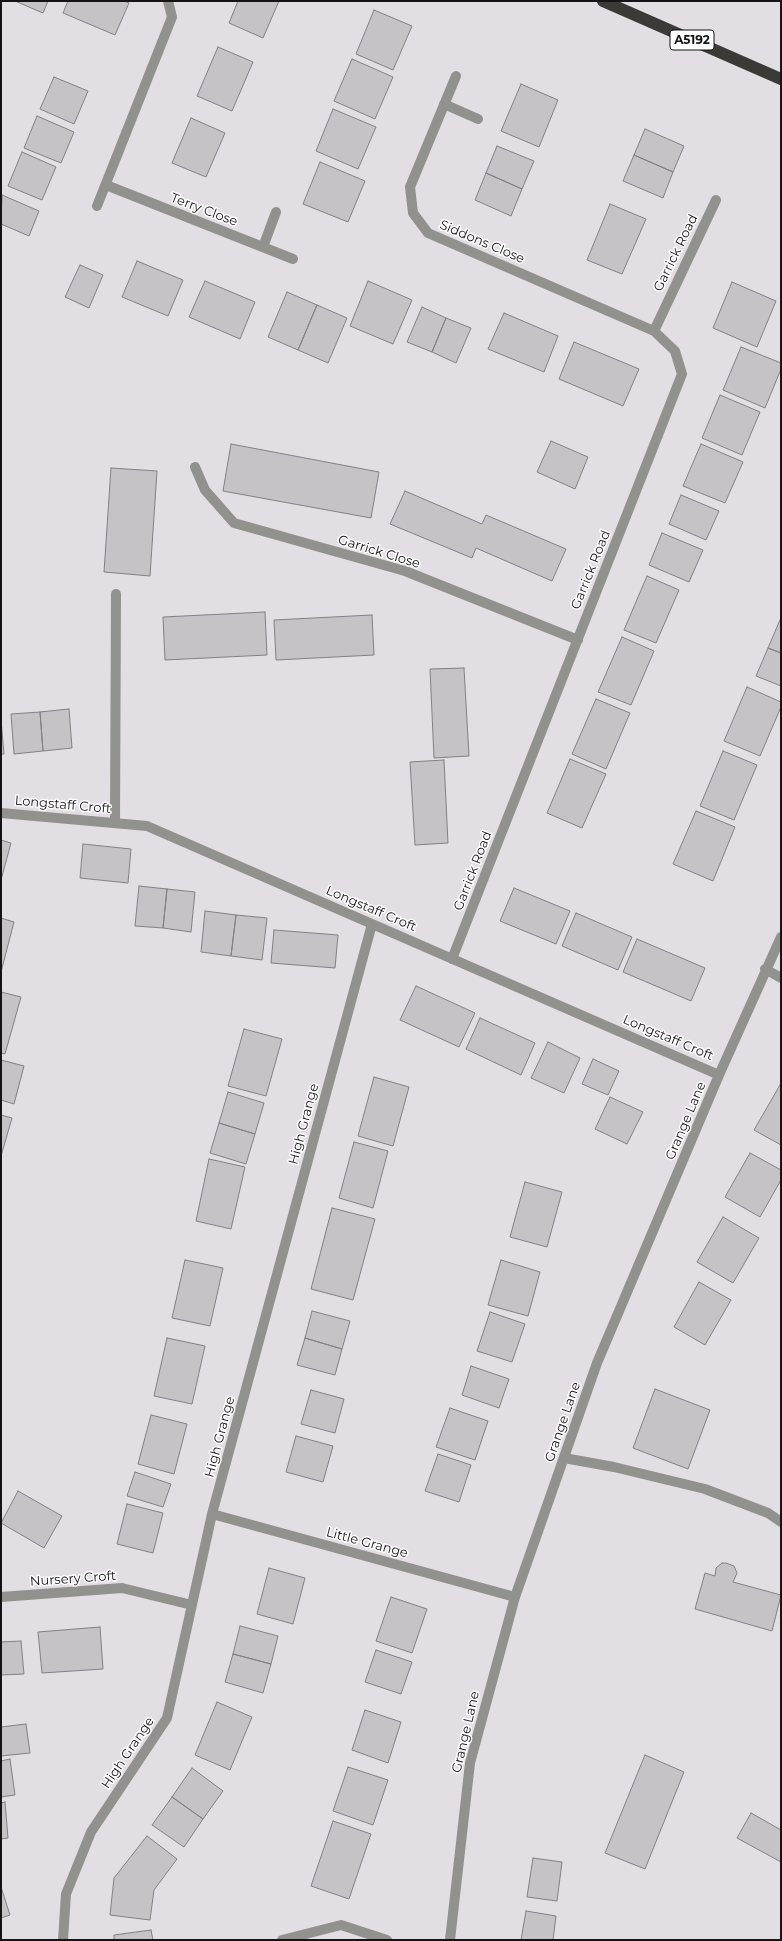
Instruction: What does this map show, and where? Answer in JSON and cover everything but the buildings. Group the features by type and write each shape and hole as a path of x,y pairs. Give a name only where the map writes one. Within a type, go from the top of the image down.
{"highway":[{"name":"A5192","path":"603,1 781,79"}],"street":[{"path":"97,206 172,17 168,1"},
{"name":"Siddons Close","path":"456,76 410,188 413,213 428,233 654,331"},
{"path":"444,104 478,119"},
{"name":"Terry Close","path":"106,185 293,259"},
{"name":"Garrick Road","path":"452,959 682,374 675,352 654,331 716,200"},
{"path":"263,247 276,212"},
{"name":"Garrick Close","path":"195,467 205,490 234,523 405,571 578,640"},
{"path":"115,823 116,594"},
{"name":"Longstaff Croft","path":"1,813 147,826 719,1075"},
{"name":"High Grange","path":"63,1940 66,1894 91,1832 167,1718 212,1514 372,924"},
{"name":"Grange Lane","path":"450,1940 470,1763 515,1597 597,1363 719,1075 765,969 781,937"},
{"path":"765,969 781,978"},
{"path":"564,1458 614,1467 705,1489 768,1514 781,1522"},
{"name":"Little Grange","path":"212,1514 515,1597"},
{"name":"Nursery Croft","path":"1,1597 122,1588 192,1605"},
{"path":"282,1940 341,1926 387,1940"}]}
